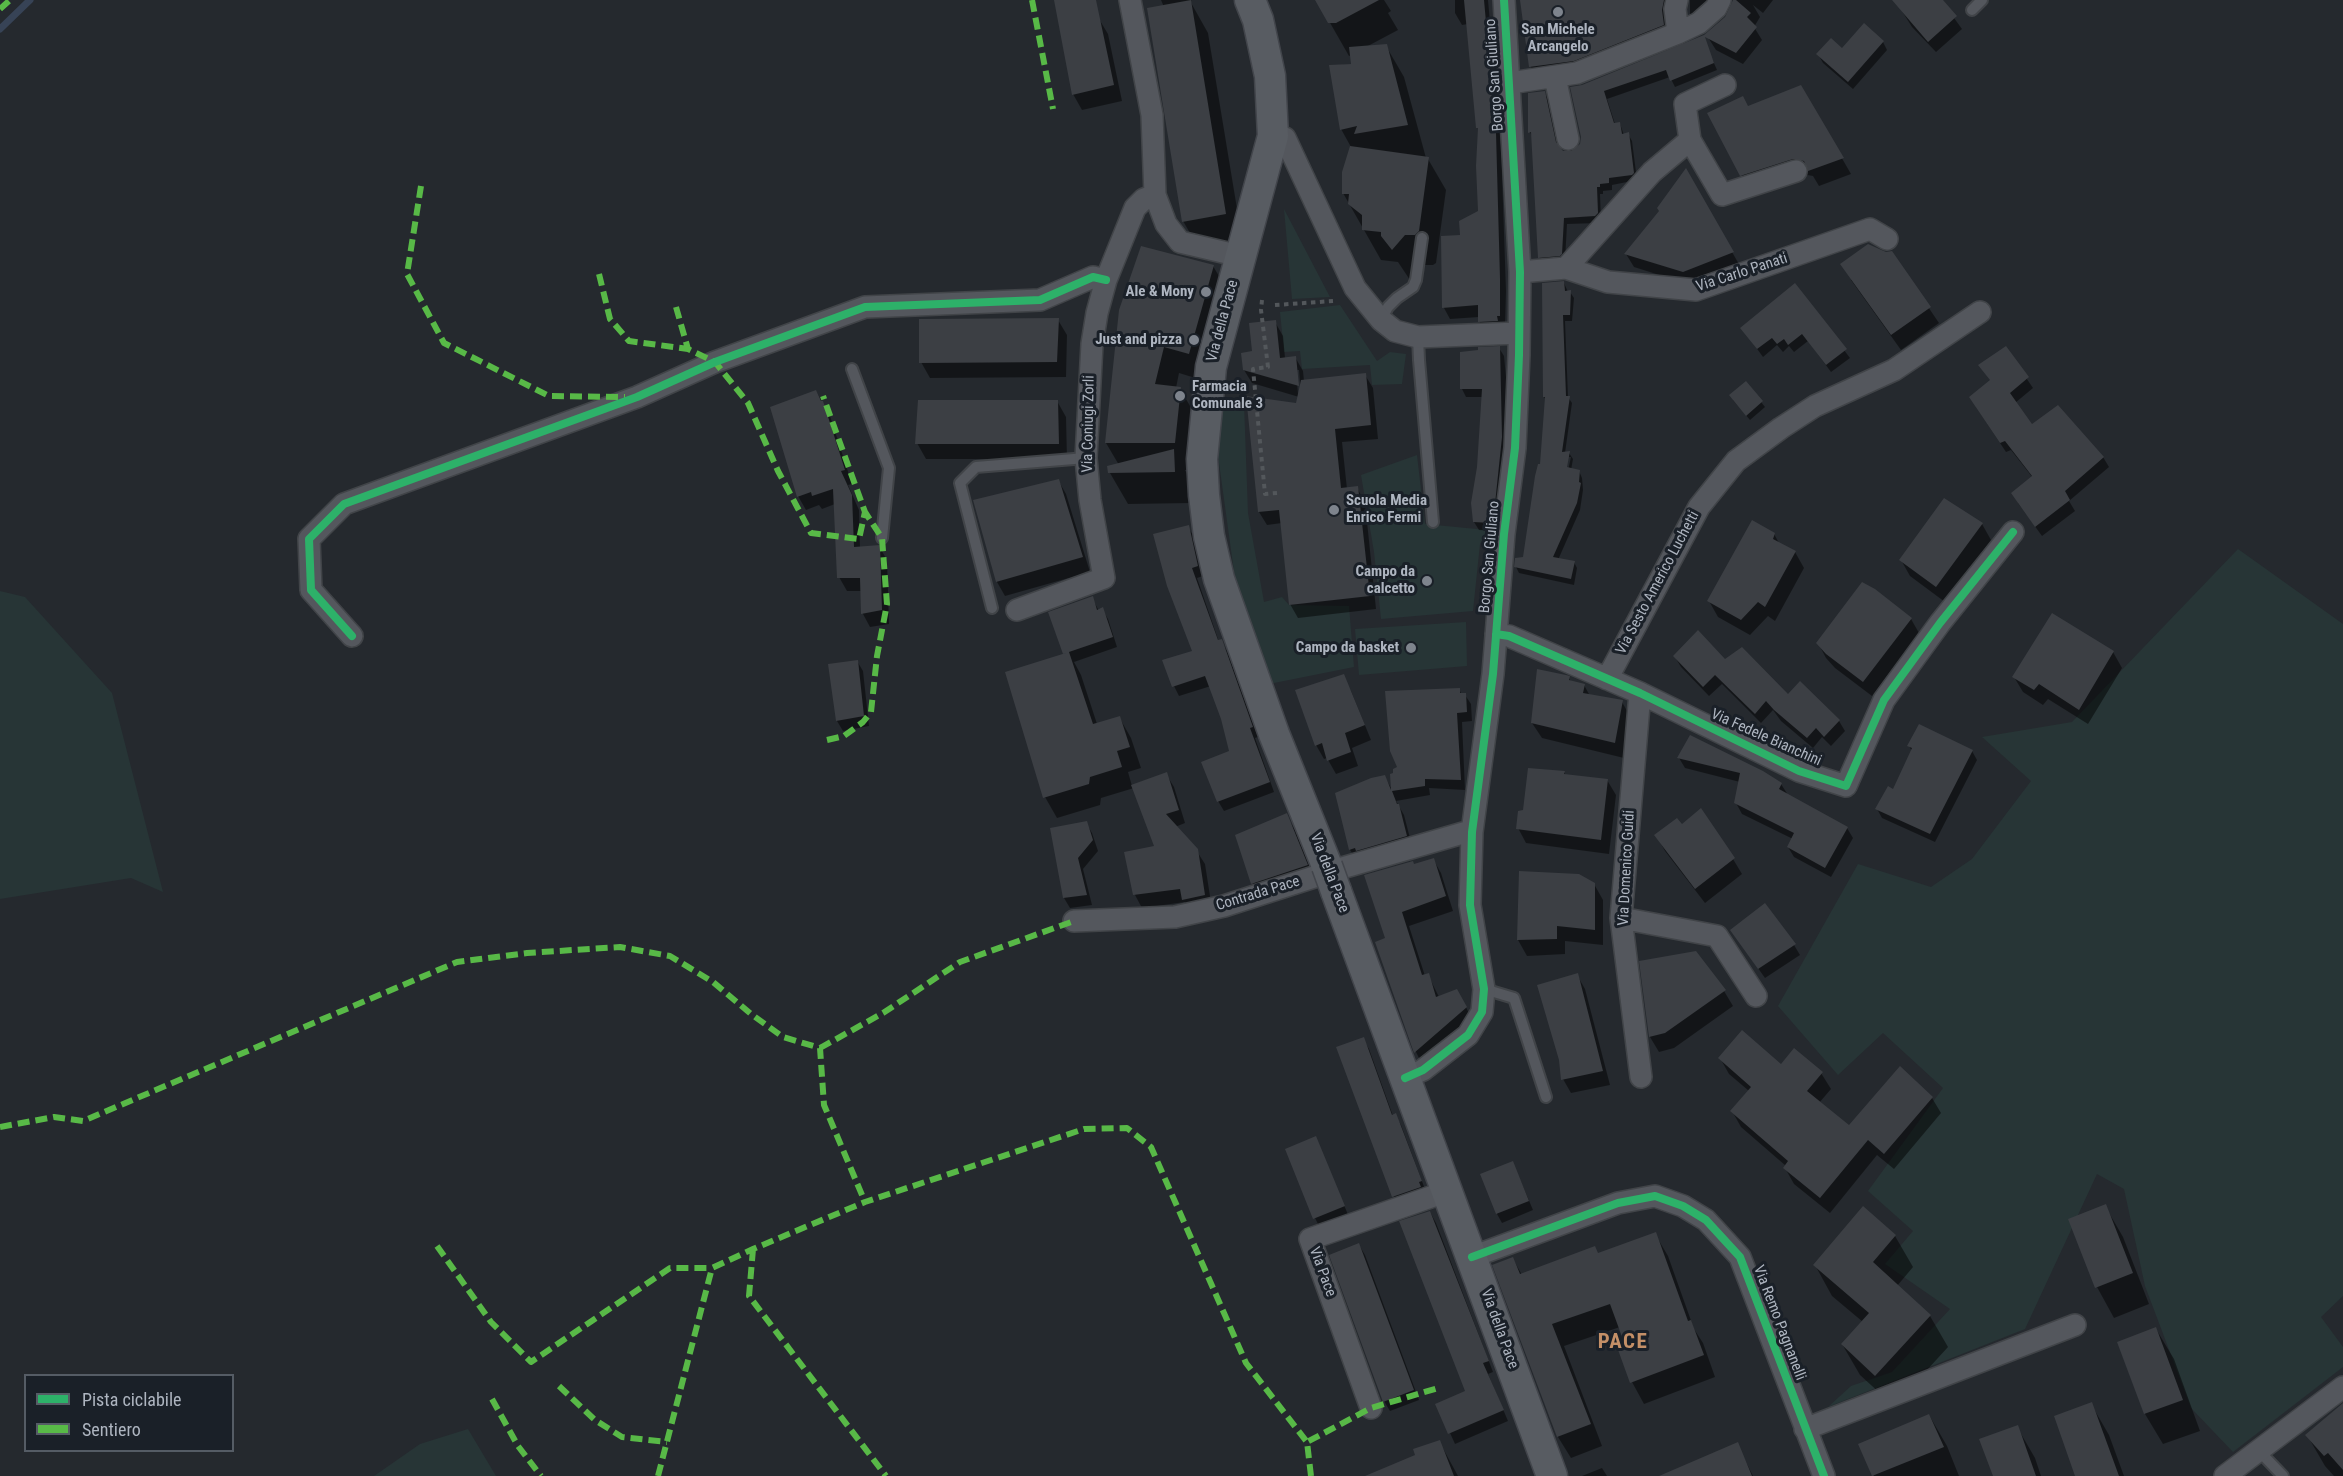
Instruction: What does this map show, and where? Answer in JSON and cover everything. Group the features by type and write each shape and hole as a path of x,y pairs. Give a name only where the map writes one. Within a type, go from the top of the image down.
{"main road":[{"name":"Via della Pace","path":"1250,0 1258,20 1270,76 1273,136 1211,367 1202,459 1209,536 1218,579 1244,655 1331,878 1552,1476"}],"street":[{"path":"1130,0 1152,116 1155,195 1166,224 1180,242 1240,256"},
{"name":"Borgo San Giuliano","path":"1405,1078 1423,1070 1468,1035 1482,1012 1484,989 1470,905 1472,832 1493,674 1504,534 1515,448 1520,272 1504,0"},
{"path":"1677,0 1675,9 1678,33"},
{"path":"1510,83 1577,73 1700,23 1716,8 1720,0"},
{"path":"1555,77 1568,139"},
{"path":"1725,85 1685,104 1690,140 1722,195 1796,171"},
{"path":"1273,136 1285,138 1355,288 1381,320 1395,331 1418,337 1518,333"},
{"path":"1566,268 1652,172 1690,140"},
{"name":"Via Coniugi Zorli","path":"1017,610 1104,578 1090,500 1086,458 1092,344 1106,280 1135,208 1144,199 1155,195"},
{"name":"Via Carlo Panati","path":"1520,272 1566,268 1608,282 1696,290 1870,229 1887,239"},
{"path":"352,636 311,590 309,539 344,504 637,397 715,362 865,307 1040,300 1093,277 1106,280"},
{"name":"Via Sesto Americo Luchetti","path":"1608,679 1699,507 1736,461 1815,406 1894,370 1980,312"},
{"name":"Via Fedele Bianchini","path":"1496,634 1509,636 1640,693 1799,771 1846,786 1884,700 1940,623 2013,532"},
{"name":"Via Domenico Guidi","path":"1640,693 1621,918 1641,1077"},
{"name":"Contrada Pace","path":"1074,921 1174,917 1224,906 1342,868 1472,832"},
{"path":"1621,918 1717,936 1756,996"},
{"name":"Via Pace","path":"1371,1408 1310,1239 1448,1191"},
{"name":"Via Remo Pagnanelli","path":"1472,1257 1618,1203 1655,1196 1683,1206 1706,1220 1740,1257 1824,1476"},
{"path":"1805,1429 2075,1325"},
{"path":"2224,1476 2260,1452 2343,1387"}],"lane":[{"path":"1972,10 1982,0"},
{"path":"1381,320 1388,307 1413,287 1422,238"},
{"path":"1418,337 1433,522"},
{"path":"852,369 889,468 882,538"},
{"path":"992,608 960,483 976,467 1086,458"},
{"path":"1484,989 1514,998 1546,1097"},
{"path":"2260,1452 2283,1476"}],"path":[{"path":"1262,300 1261,310 1268,367 1253,369 1265,494 1277,493"},
{"path":"1275,305 1333,301"}],"shaded area":[{"path":"1284,209 1330,297 1292,299"},
{"path":"1340,305 1377,361 1390,352 1406,354 1402,384 1372,385 1370,365 1302,369 1300,351 1284,352 1280,312"},
{"path":"1244,403 1248,513 1264,602 1282,597 1289,605 1349,606 1354,667 1269,684 1239,608 1211,405"},
{"path":"1417,455 1425,524 1487,530 1480,544 1473,611 1381,619 1374,552 1361,475"},
{"path":"2238,549 2343,624 2343,1296 2321,1317 2343,1347 2343,1367 2233,1452 2191,1408 2145,1286 2124,1189 2097,1174 2025,1329 1828,1407 1851,1386 1892,1372 1950,1309 1885,1264 1913,1231 1868,1191 1943,1088 1883,1033 1838,1075 1778,1006 1858,864 1931,887 1972,859 2031,781 1982,737 2072,722"},
{"path":"0,591 25,597 112,693 163,892 131,878 0,899"},
{"name":"Campo da basket","path":"1466,622 1467,666 1359,675 1355,629"},
{"path":"468,1429 496,1476 374,1476 420,1444"}],"building":[{"path":"1054,0 1096,0 1114,85 1072,95"},
{"path":"1191,0 1226,214 1182,222 1147,8"},
{"path":"1315,0 1379,0 1336,23 1328,23"},
{"path":"1464,0 1484,0 1496,133 1500,279 1498,321 1478,322 1478,305 1442,308 1441,236 1460,235 1459,221 1478,211 1476,166 1478,128 1476,128"},
{"path":"1520,0 1664,0 1662,10 1664,25 1574,61 1529,67"},
{"path":"1733,0 1751,13 1747,17 1757,27 1736,53 1705,37 1714,63 1670,81 1666,70 1604,91 1614,123 1620,122 1622,134 1629,132 1634,173 1609,178 1609,183 1600,184 1600,187 1597,187 1598,213 1595,216 1564,218 1562,254 1538,258 1531,132 1528,133 1528,93 1545,91 1556,142 1563,151 1571,151 1580,144 1581,137 1570,87 1582,85 1704,35 1725,17"},
{"path":"1892,0 1943,0 1957,16 1928,42"},
{"path":"1864,23 1884,41 1848,82 1816,54 1831,38 1842,48"},
{"path":"1387,44 1408,125 1354,134 1357,126 1340,130 1329,65 1351,64 1349,47"},
{"path":"1801,85 1844,158 1808,171 1804,161 1793,159 1740,176 1707,113 1743,96 1748,106"},
{"path":"1350,146 1429,157 1419,231 1415,235 1405,235 1392,250 1381,236 1381,232 1362,230 1362,215 1348,204 1349,194 1342,194 1342,172"},
{"path":"1686,168 1734,252 1683,272 1624,254 1659,211 1657,208"},
{"path":"1868,244 1886,252 1892,251 1931,307 1891,335 1840,264"},
{"path":"1141,246 1214,265 1189,354 1164,347 1155,384 1181,387 1175,443 1105,443 1119,310"},
{"path":"1564,281 1565,291 1571,290 1570,315 1563,315 1566,396 1570,396 1562,452 1570,451 1567,467 1580,470 1579,482 1581,483 1577,503 1553,557 1575,561 1571,579 1514,567 1515,558 1523,557 1535,476 1538,464 1540,464 1545,397 1543,397 1542,283"},
{"path":"1795,283 1847,349 1826,365 1802,334 1788,345 1784,339 1777,344 1772,338 1757,349 1740,328"},
{"path":"1059,318 1057,362 919,363 919,319"},
{"path":"1276,320 1280,358 1296,356 1299,386 1243,370 1241,353 1252,351 1249,323"},
{"path":"1500,346 1502,437 1493,523 1473,522 1471,503 1477,467 1482,389 1460,389 1460,352 1478,350 1478,347"},
{"path":"2006,346 2029,377 2010,393 2032,424 2058,405 2104,457 2065,491 2070,500 2035,527 2011,493 2032,476 2005,441 2000,443 1969,397 1990,380 1978,365"},
{"path":"1366,373 1371,425 1335,429 1341,488 1358,486 1370,596 1289,605 1279,510 1258,512 1246,396 1296,403 1301,380"},
{"path":"1746,381 1763,401 1746,416 1729,395"},
{"path":"816,390 823,401 845,470 841,471 852,495 854,547 880,545 882,610 861,614 860,578 837,578 833,489 812,496 811,492 797,497 770,407"},
{"path":"918,400 1058,400 1059,444 915,444"},
{"path":"1174,449 1175,472 1108,473 1107,466"},
{"path":"1059,479 1083,557 996,582 973,500"},
{"path":"1944,498 1983,523 1936,587 1899,560"},
{"path":"1752,520 1775,533 1773,539 1796,551 1765,607 1758,602 1741,620 1707,601"},
{"path":"1189,525 1198,566 1192,568 1218,640 1222,639 1270,782 1217,802 1201,762 1229,751 1221,719 1205,676 1172,687 1162,660 1192,651 1167,586 1153,534"},
{"path":"1862,582 1875,589 1912,618 1863,682 1826,654 1816,643"},
{"path":"1093,596 1097,610 1103,607 1113,637 1063,654 1048,612"},
{"path":"2052,613 2114,651 2079,710 2039,684 2034,690 2012,677"},
{"path":"1698,630 1725,659 1742,647 1788,694 1800,681 1840,720 1824,737 1816,728 1807,738 1766,701 1755,714 1715,675 1703,687 1673,656"},
{"path":"1069,652 1093,724 1120,716 1130,747 1117,751 1122,767 1090,777 1089,784 1043,798 1005,672"},
{"path":"858,660 864,716 836,721 828,664"},
{"path":"1537,669 1570,676 1569,680 1585,684 1583,693 1623,700 1615,743 1531,723"},
{"path":"1344,674 1365,725 1345,733 1351,752 1327,761 1322,743 1315,746 1295,690"},
{"path":"1460,688 1460,693 1466,693 1467,712 1457,713 1461,780 1425,779 1425,786 1392,791 1399,804 1407,836 1356,851 1355,848 1349,850 1335,793 1371,778 1385,775 1391,790 1390,774 1397,767 1390,751 1385,691"},
{"path":"1919,724 1973,750 1930,834 1875,809 1888,786 1893,789 1912,748 1907,746"},
{"path":"1690,735 1763,771 1782,783 1779,789 1848,827 1825,868 1787,847 1794,833 1734,803 1740,773 1677,758"},
{"path":"1528,768 1565,771 1564,774 1608,779 1601,840 1516,829 1518,811 1523,810"},
{"path":"1167,772 1179,810 1166,814 1198,849 1205,895 1182,900 1180,889 1133,895 1124,852 1154,846 1131,785"},
{"path":"1701,808 1735,858 1695,889 1654,835 1677,818 1682,824"},
{"path":"1287,813 1308,865 1251,884 1235,835"},
{"path":"1087,821 1093,840 1078,858 1087,895 1063,898 1050,828"},
{"path":"1434,858 1446,896 1402,912 1422,975 1429,973 1436,997 1457,989 1467,1007 1414,1053 1375,942 1385,938 1364,875 1413,861 1414,864"},
{"path":"1519,871 1579,874 1595,883 1595,930 1557,926 1557,939 1517,940"},
{"path":"1765,903 1796,944 1758,969 1730,930"},
{"path":"1696,951 1726,990 1665,1033 1649,1037 1639,961"},
{"path":"1578,973 1603,1071 1561,1080 1559,1060 1537,985"},
{"path":"1742,1030 1781,1064 1794,1048 1823,1072 1807,1091 1849,1125 1900,1066 1933,1097 1884,1154 1868,1140 1820,1198 1783,1168 1788,1161 1730,1111 1751,1087 1718,1058"},
{"path":"1364,1037 1392,1115 1396,1113 1422,1181 1419,1182 1421,1187 1392,1197 1336,1047"},
{"path":"1316,1136 1345,1206 1313,1219 1285,1149"},
{"path":"1513,1161 1529,1201 1496,1214 1480,1174"},
{"path":"2106,1204 2133,1273 2095,1288 2068,1219"},
{"path":"1863,1206 1896,1235 1873,1262 1931,1315 1875,1376 1841,1344 1869,1313 1813,1265"},
{"path":"1430,1211 1489,1361 1483,1363 1504,1410 1448,1434 1435,1404 1465,1391 1399,1221"},
{"path":"1656,1232 1688,1321 1691,1320 1704,1355 1630,1383 1617,1347 1625,1345 1610,1304 1552,1324 1591,1424 1557,1437 1492,1265 1513,1257 1520,1274 1595,1246 1598,1253"},
{"path":"1359,1243 1414,1390 1383,1402 1329,1255"},
{"path":"2156,1327 2183,1400 2144,1414 2117,1342"},
{"path":"2092,1402 2119,1476 2075,1476 2054,1416"},
{"path":"2343,1403 2343,1470 2328,1453 2324,1456 2305,1435"},
{"path":"1929,1414 1944,1447 1872,1476 1858,1444"},
{"path":"2018,1425 2036,1476 1993,1476 1979,1439"},
{"path":"1440,1440 1454,1476 1365,1476 1415,1455 1413,1449"},
{"path":"1738,1442 1752,1476 1659,1476"}],"waterway":[{"path":"0,29 30,0"}],"marked path":[{"path":"0,9 10,0"},
{"path":"1032,0 1053,109"},
{"path":"421,186 407,274 444,343 549,396 625,397"},
{"path":"599,274 610,319 629,341 688,349 715,362 748,403 778,471 811,533 859,539 865,512 823,396"},
{"path":"676,307 688,349"},
{"path":"827,740 844,736 863,722 871,712 877,656 887,604 882,538 865,512"},
{"path":"820,1048 883,1013 960,962 1074,921"},
{"path":"0,1127 54,1117 83,1121 457,962 527,953 620,947 670,956 713,982 783,1037 820,1048 824,1105 865,1202"},
{"path":"658,1476 712,1268 865,1202 1084,1129 1127,1128 1151,1147 1246,1363 1307,1442"},
{"path":"437,1246 491,1322 531,1362 670,1268 712,1268"},
{"path":"753,1249 749,1296 886,1476"},
{"path":"559,1386 595,1420 622,1437 667,1442"},
{"path":"1311,1476 1307,1442 1371,1408 1438,1388"},
{"path":"492,1399 518,1446 541,1476"}],"cycle path":[{"path":"1405,1078 1423,1070 1468,1035 1482,1012 1484,989 1470,905 1472,832 1493,674 1504,534 1515,448 1519,355 1520,272 1504,0"},
{"path":"352,636 311,590 309,539 344,504 637,397 715,362 865,307 1040,300 1093,277 1106,280"},
{"path":"1496,634 1509,636 1640,693 1799,771 1846,786 1884,700 1940,623 2013,532"},
{"path":"1472,1257 1618,1203 1655,1196 1683,1206 1706,1220 1740,1257 1824,1476"}],"place":[{"name":"San Michele Arcangelo","path":"1558,12"},
{"name":"Ale & Mony","path":"1206,292"},
{"name":"Just and pizza","path":"1194,340"},
{"name":"Farmacia Comunale 3","path":"1180,396"},
{"name":"Scuola Media Enrico Fermi","path":"1334,510"},
{"name":"Campo da calcetto","path":"1427,581"},
{"name":"Campo da basket","path":"1411,648"}],"district":[{"name":"PACE","path":"1623,1343"}]}
